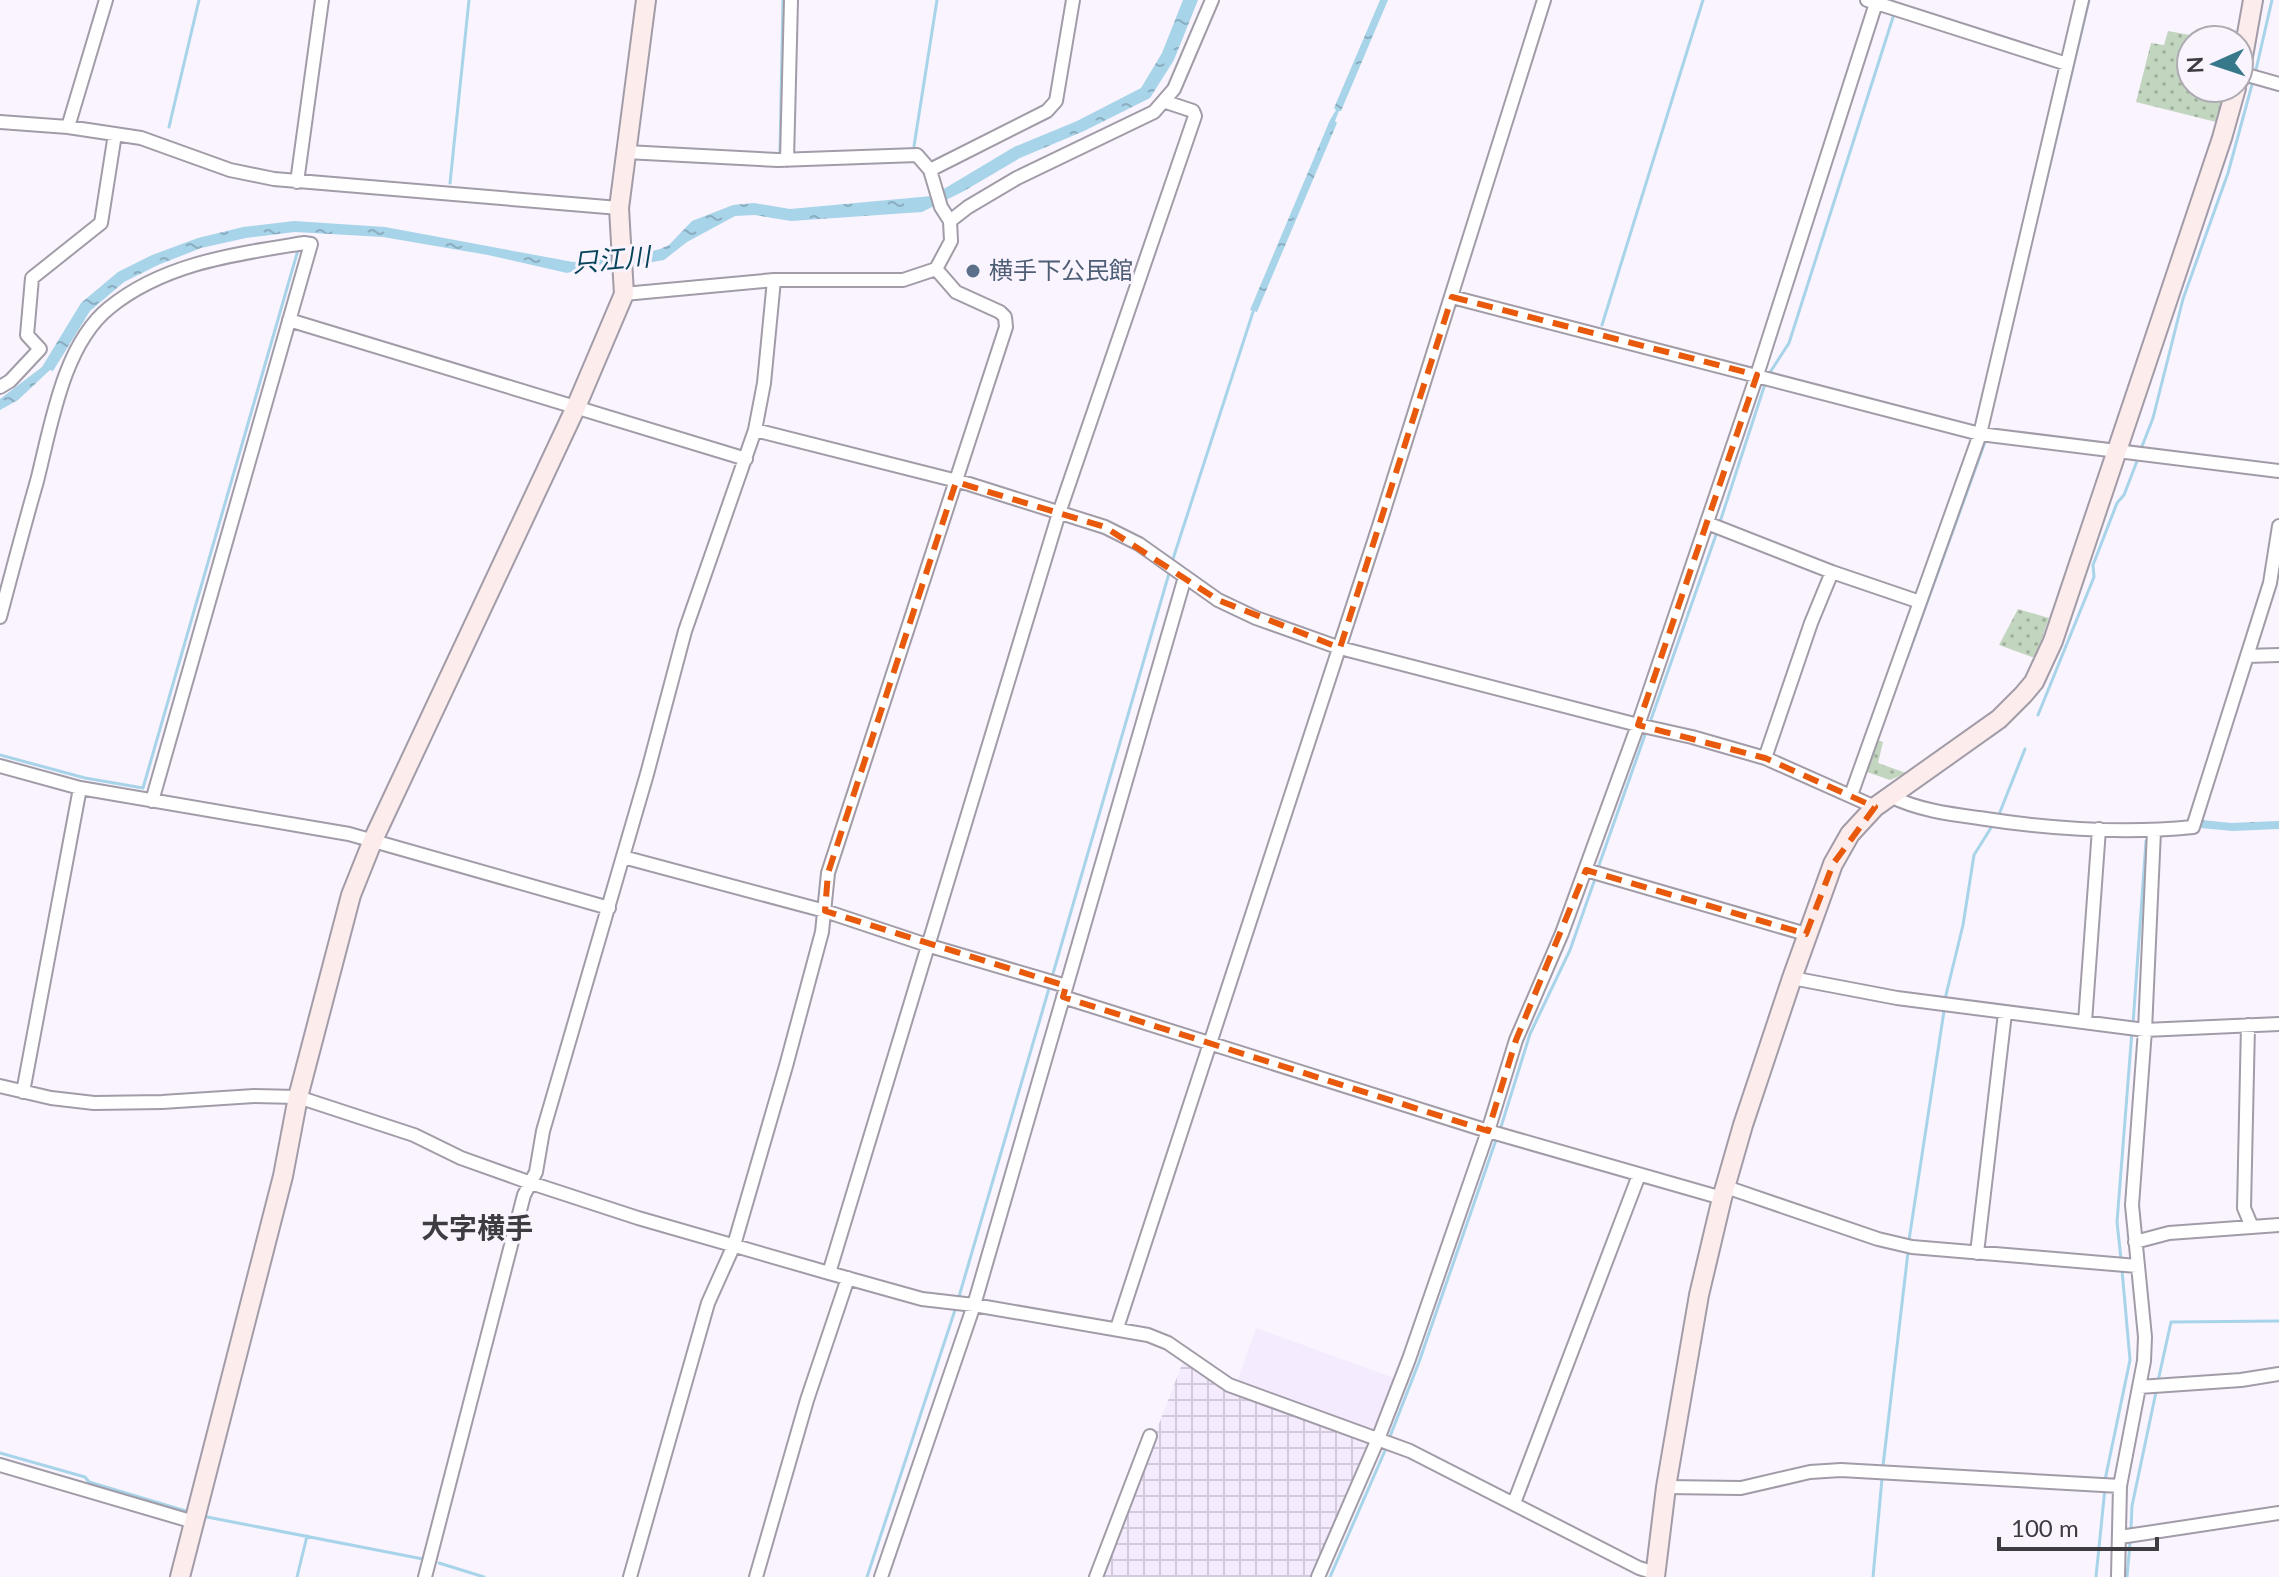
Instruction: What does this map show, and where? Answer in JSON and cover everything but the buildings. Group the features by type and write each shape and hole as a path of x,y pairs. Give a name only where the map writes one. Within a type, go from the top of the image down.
{"street":[{"path":"68,127 106,0"},
{"path":"297,182 322,0"},
{"path":"180,1577 351,895 373,840 576,407 624,294 619,208 646,0"},
{"path":"787,160 791,0"},
{"path":"931,176 1047,111 1056,101 1073,0"},
{"path":"950,221 1017,178 1136,123 1166,102 1191,54 1212,0"},
{"path":"1117,1328 1340,648 1544,0"},
{"path":"1851,795 1980,434 2082,0"},
{"path":"2251,24 2253,0"},
{"path":"1318,1577 1409,1359 1516,1040 1562,933 1714,525 1764,376 1874,1 2067,64"},
{"path":"2255,80 2279,84"},
{"path":"829,1273 1059,513 1195,116 1193,111 1166,102"},
{"path":"0,1086 94,1103 298,1097 414,1135 461,1158 531,1183 638,1218 829,1273 922,1299 1117,1328 1168,1343 1229,1385 1393,1444 1655,1575 1666,1487 1699,1295 1724,1193 1743,1125 1806,934 1833,864 1850,834 1883,802 1999,719 2034,682 2053,641 2235,104"},
{"path":"0,122 68,127 141,138 230,170 297,182 619,208"},
{"path":"0,387 10,381 40,349 27,335 32,278 101,223 115,134"},
{"path":"624,294 774,280 903,280 936,269 951,241 950,221 941,207 931,176 917,155 787,160 626,152"},
{"path":"0,617 64,378 90,328 108,309 156,280 209,258 311,244 152,801"},
{"path":"630,1577 708,1303 734,1245 786,1066 825,911 828,873 1007,322 1000,312 956,292 936,269"},
{"path":"425,1577 524,1195 536,1172 543,1131 609,908 685,631 755,430 764,383 774,280"},
{"path":"1452,297 1980,434 2279,471"},
{"path":"289,320 746,459"},
{"path":"755,430 956,482 1105,527 1139,544 1218,600 1256,618 1340,648 1692,737 1765,758 1851,795 1941,813 2033,826 2154,831 2193,827 2270,583 2279,526"},
{"path":"1714,525 1832,572 1920,602"},
{"path":"1765,758 1811,623 1832,572"},
{"path":"881,1577 1062,989 1182,575"},
{"path":"2247,656 2279,655"},
{"path":"0,766 80,788 373,840 609,908"},
{"path":"23,1092 80,788"},
{"path":"2085,1022 2099,829"},
{"path":"2118,1577 2120,1537 2110,1486 2144,1361 2145,1337 2126,1265 2135,1242 2132,1205 2135,1029 2154,831"},
{"path":"623,857 825,911 1044,979 1062,989 1210,1043 1504,1136 1639,1175 1724,1193 1912,1247 2126,1265"},
{"path":"1586,870 1806,934"},
{"path":"1792,978 1897,998 2135,1029 2279,1024"},
{"path":"1977,1253 2005,1013"},
{"path":"2248,1025 2244,1208 2252,1227"},
{"path":"1514,1503 1639,1175"},
{"path":"2135,1242 2169,1233 2279,1225"},
{"path":"756,1577 807,1400 848,1278"},
{"path":"2139,1387 2241,1380 2279,1374"},
{"path":"1096,1577 1150,1436"},
{"path":"0,1465 194,1522"},
{"path":"1666,1487 1741,1488 1810,1472 1841,1470 2110,1486"},
{"path":"2120,1537 2279,1513"}],"highlighted area":[{"path":"1452,297 1757,375 1638,725 1765,758 1875,807 1833,864 1806,934 1586,870 1516,1040 1488,1131 1063,997 1066,986 825,911 828,873 956,482 1105,527 1218,600 1340,648"}],"shaded area":[{"path":"1256,1328 1397,1379 1377,1434 1237,1382"},
{"path":"1184,1359 1371,1442 1313,1577 1100,1577"}],"green space":[{"path":"2168,31 2175,32 2175,104 2221,104 2216,122 2136,102 2151,43 2164,45"},
{"path":"2018,609 2049,618 2035,658 1999,645"},
{"path":"1875,739 1883,742 1878,763 1906,773 1890,780 1864,771"}],"water":[{"name":"只江川","path":"1183,0 1198,0 1174,60 1150,98 1020,158 922,212 791,221 755,215 735,216 687,242 664,260 641,264 615,261 567,273 488,255 383,237 295,232 246,238 201,248 124,282 90,311 53,371 50,370 18,400 0,410 0,399 42,367 81,303 118,272 198,238 243,227 294,221 385,227 573,262 614,251 641,254 660,249 669,245 692,221 733,205 754,203 790,209 932,196 1014,147 1077,121 1141,88 1162,53"},
{"path":"1380,0 1388,0 1257,312 1250,310 1336,110 1334,108"},
{"path":"2202,820 2231,823 2279,821 2279,829 2233,831 2200,828"}],"waterway":[{"path":"169,127 199,0"},
{"path":"450,183 469,0"},
{"path":"780,152 783,0"},
{"path":"914,146 937,0"},
{"path":"1602,325 1703,0"},
{"path":"2041,202 2089,0"},
{"path":"2255,74 2272,0"},
{"path":"1767,377 1789,343 1895,11"},
{"path":"2141,449 2153,418 2183,299 2228,173 2247,104"},
{"path":"0,755 85,778 143,788 298,250"},
{"path":"1172,562 1253,312"},
{"path":"1719,525 1765,384"},
{"path":"1907,658 1985,442"},
{"path":"2038,715 2094,577 2093,565 2117,503 2124,495 2139,456"},
{"path":"1649,725 1717,532"},
{"path":"1052,977 1170,570"},
{"path":"1598,868 1646,732"},
{"path":"1998,817 2025,749"},
{"path":"1945,999 1963,925 1974,855 1994,823"},
{"path":"2133,1024 2146,841"},
{"path":"1500,1130 1530,1034 1570,950 1596,876"},
{"path":"958,1300 1050,985"},
{"path":"1909,1240 1944,1011"},
{"path":"2121,1259 2117,1222 2132,1031"},
{"path":"1389,1439 1497,1137"},
{"path":"1883,1466 1908,1252"},
{"path":"2105,1480 2130,1360 2122,1270"},
{"path":"867,1577 956,1307"},
{"path":"2158,1381 2171,1322 2279,1321"},
{"path":"2131,1528 2132,1506 2156,1392"},
{"path":"1330,1577 1387,1446"},
{"path":"0,1453 85,1477 89,1482 189,1512"},
{"path":"1873,1577 1882,1479"},
{"path":"2096,1577 2105,1488"},
{"path":"207,1517 423,1559"},
{"path":"297,1577 307,1536"},
{"path":"2127,1577 2130,1543"},
{"path":"439,1563 484,1577"}],"place":[{"name":"横手下公民館","path":"973,271"}],"district":[{"name":"大字横手","path":"477,1228"}]}
